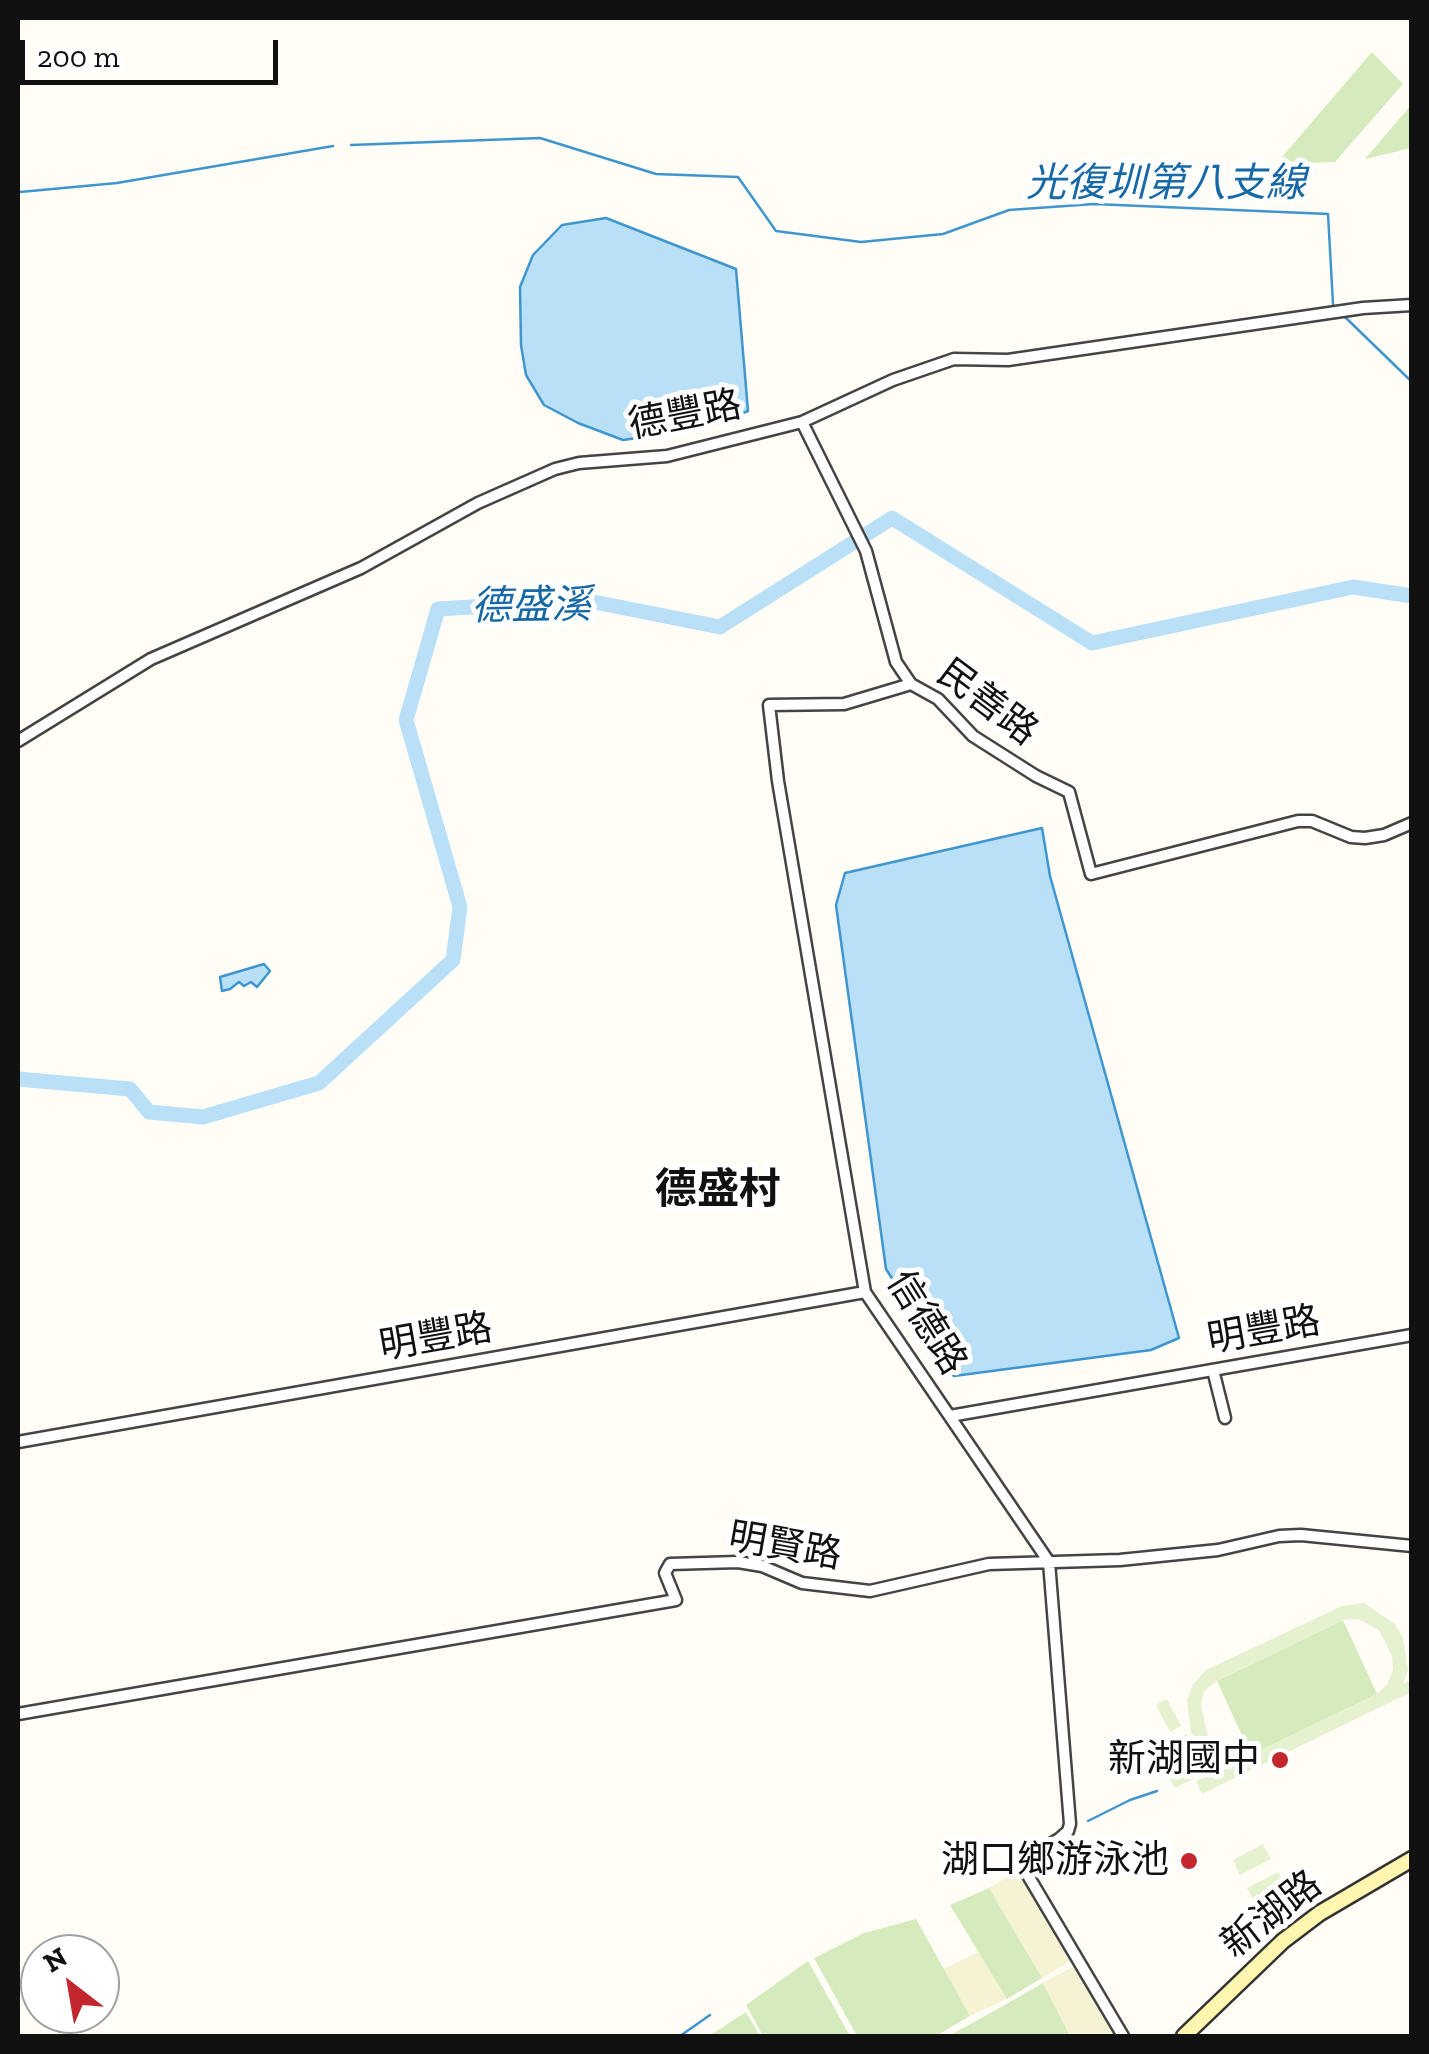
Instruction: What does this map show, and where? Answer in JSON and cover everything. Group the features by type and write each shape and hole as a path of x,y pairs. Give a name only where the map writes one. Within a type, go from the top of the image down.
{"street":[{"name":"德豐路","path":"18,741 151,659 362,568 425,530 540,475 578,463 666,456 802,422 893,380 954,358 1008,360 1363,308 1412,305"},
{"name":"民善路","path":"802,422 864,546 876,578 881,612 896,662 911,684 938,699 973,736 1069,792 1091,874 1298,821 1312,821 1350,837 1365,838 1384,835 1412,822"},
{"name":"信德路","path":"911,684 844,704 769,704 781,800 864,1292 1049,1562 1070,1824 1060,1838 1020,1862 1123,2036"},
{"name":"明豐路","path":"18,1442 864,1292"},
{"name":"明豐路","path":"950,1416 1412,1336"},
{"path":"1213,1370 1225,1418"},
{"name":"明賢路","path":"18,1714 676,1600 664,1574 670,1564 738,1562 762,1566 802,1583 870,1591 989,1564 1190,1554 1301,1534 1412,1546"},
{"name":"新湖路","path":"1184,2036 1283,1941 1320,1913 1412,1859"}],"shaded area":[{"path":"1020,1869 1072,1960 1042,1978 989,1888"},
{"path":"979,1952 1007,1999 970,2016 943,1969"},
{"path":"1076,1965 1119,2036 1069,2036 1043,1983"}],"green space":[{"path":"1372,52 1403,84 1335,162 1276,164"},
{"path":"1411,105 1411,148 1365,159"},
{"path":"1364,1603 1395,1624 1403,1638 1408,1670 1403,1684 1411,1680 1411,1692 1202,1794 1196,1781 1224,1767 1191,1733 1187,1700 1193,1684 1206,1670 1342,1606","holes":["1358,1619 1379,1630 1392,1656 1393,1670 1377,1694 1251,1755 1233,1756 1208,1737 1201,1706 1204,1691 1217,1681 1343,1620"]},
{"path":"1343,1620 1377,1694 1251,1755 1217,1681"},
{"path":"1167,1699 1181,1726 1170,1732 1156,1705"},
{"path":"1187,1734 1194,1749 1164,1765 1156,1750"},
{"path":"1197,1758 1205,1773 1175,1788 1167,1774"},
{"path":"1263,1844 1271,1859 1240,1875 1233,1860"},
{"path":"1278,1872 1287,1888 1256,1905 1247,1888"},
{"path":"989,1888 1042,1978 1007,1999 950,1905"},
{"path":"916,1919 970,2016 936,2036 857,2036 814,1958 864,1933"},
{"path":"808,1961 850,2036 763,2036 746,2005"},
{"path":"1043,1983 1070,2036 949,2036 1010,2002"},
{"path":"746,2012 760,2036 709,2036"}],"water":[{"path":"606,218 736,269 748,411 703,429 623,440 544,405 526,375 520,287 533,255 562,225"},
{"path":"1042,828 1050,876 1179,1338 1151,1350 954,1376 886,1269 836,905 845,873"},
{"path":"264,964 270,971 257,987 251,982 244,986 239,982 222,991 220,977"}],"waterway":[{"name":"光復圳第八支線","path":"351,145 540,138 656,174 738,177 776,231 861,242 943,234 1009,210 1094,204 1328,214 1333,304"},
{"name":"光復圳第八支線","path":"20,192 117,183 333,146"},
{"name":"光復圳第八支線","path":"1345,317 1412,382"},
{"name":"德盛溪","path":"18,1079 130,1089 149,1112 203,1117 319,1083 453,960 460,907 406,720 438,609 584,600 720,627 892,518 1092,643 1353,587 1412,596"},
{"path":"1088,1821 1157,1791"},
{"path":"680,2036 710,2015"}],"place":[{"name":"新湖國中","path":"1280,1760"},
{"name":"湖口鄉游泳池","path":"1189,1861"}],"district":[{"name":"德盛村","path":"718,1191"}]}
